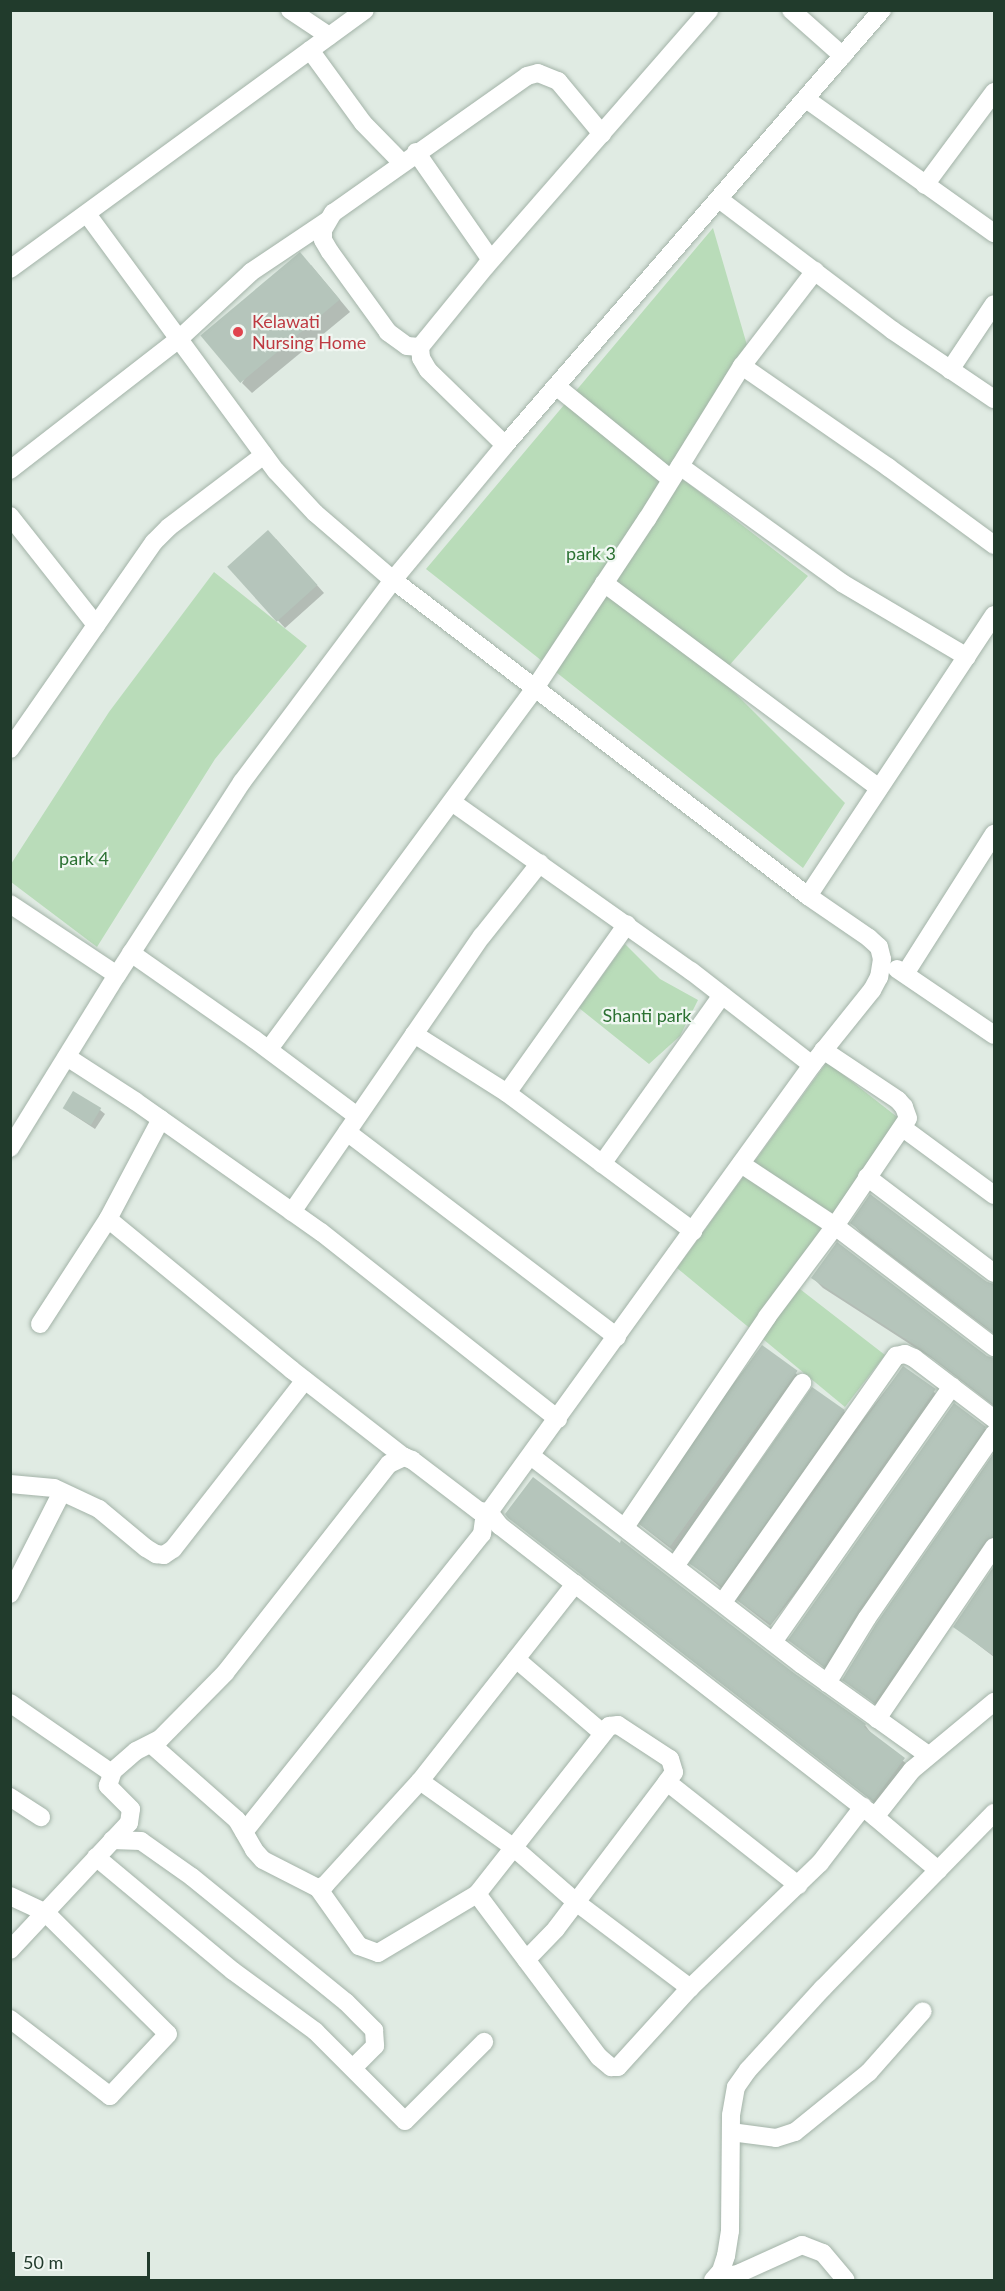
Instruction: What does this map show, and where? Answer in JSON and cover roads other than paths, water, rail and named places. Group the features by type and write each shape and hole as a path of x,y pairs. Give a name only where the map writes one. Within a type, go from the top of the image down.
{"street":[{"path":"290,10 329,36"},
{"path":"10,269 365,10"},
{"path":"505,445 428,370 421,358 420,347 491,260 709,10"},
{"path":"791,10 843,56"},
{"path":"10,1148 117,975 242,782 393,580 505,445 882,10"},
{"path":"310,50 363,123 409,157 491,260"},
{"path":"420,347 406,346 398,342 374,314 323,240 323,230 333,213 514,83 538,73 558,81 603,134"},
{"path":"925,185 994,92"},
{"path":"806,99 994,233"},
{"path":"720,198 892,330 994,399"},
{"path":"87,214 264,455 315,513 393,580 808,896 869,938 879,947 882,959 879,977 872,990 823,1050 558,1419 487,1513 482,1534 244,1832"},
{"path":"10,470 179,339 251,272 327,221"},
{"path":"269,1049 535,688 676,473 742,366 815,271"},
{"path":"950,370 994,304"},
{"path":"742,366 888,467 994,545"},
{"path":"556,386 676,473 842,584 967,657"},
{"path":"13,737 162,534 264,455"},
{"path":"10,516 96,625"},
{"path":"604,583 879,788"},
{"path":"808,896 994,615"},
{"path":"452,802 627,924 812,1065"},
{"path":"905,974 994,837"},
{"path":"292,1212 483,936 540,863"},
{"path":"10,904 117,975"},
{"path":"507,1093 627,924"},
{"path":"131,953 269,1049 357,1116"},
{"path":"882,959 994,1035"},
{"path":"602,1164 722,995"},
{"path":"414,1034 507,1093 693,1231"},
{"path":"625,1527 767,1317 835,1226 908,1118 904,1107 898,1100 823,1050"},
{"path":"67,1057 161,1119 292,1212 558,1419"},
{"path":"40,1324 108,1220 161,1119"},
{"path":"903,1128 994,1195"},
{"path":"347,1132 617,1337"},
{"path":"741,1164 835,1226 994,1347"},
{"path":"867,1177 994,1273"},
{"path":"108,1220 305,1380 404,1457 412,1460 487,1513 500,1526 869,1812 938,1870"},
{"path":"723,1602 896,1356 905,1354 914,1358 994,1419"},
{"path":"10,1484 54,1488 99,1509 146,1548 156,1554 164,1555 173,1549 305,1380"},
{"path":"675,1566 802,1383"},
{"path":"773,1642 952,1386"},
{"path":"827,1683 867,1618 994,1434"},
{"path":"531,1456 827,1683 928,1755"},
{"path":"10,1950 132,1817 132,1809 108,1786 113,1771 136,1751 152,1745 225,1673 389,1464 404,1457"},
{"path":"10,1594 62,1492"},
{"path":"877,1719 994,1547"},
{"path":"318,1888 333,1878 420,1781 575,1584"},
{"path":"516,1659 603,1731"},
{"path":"477,1894 599,2057 611,2067 618,2067 690,1988 798,1885 912,1770 994,1702"},
{"path":"10,1703 110,1772 113,1771"},
{"path":"152,1745 237,1820 263,1860 318,1888 359,1946 378,1953 477,1894 603,1731 609,1726 618,1725 670,1758 674,1772 556,1929 526,1960"},
{"path":"420,1781 513,1847 576,1902 690,1988"},
{"path":"667,1782 798,1885"},
{"path":"10,1797 41,1817"},
{"path":"714,2280 726,2256 730,2231 732,2096 748,2070 994,1813"},
{"path":"112,1840 141,1841 192,1877 346,2002 374,2030 375,2046 354,2067"},
{"path":"96,1857 233,1971 315,2031 354,2067 387,2105 405,2121 484,2042"},
{"path":"10,1896 45,1912 168,2034 110,2096 10,2019"},
{"path":"731,2132 776,2138 795,2133 869,2072 923,2011"},
{"path":"714,2280 740,2273 802,2245 823,2253 846,2280"}],"place":[{"name":"Kelawati Nursing Home","path":"238,332"}],"park label":[{"name":"park 3","path":"591,553"},
{"name":"park 4","path":"84,858"},
{"name":"Shanti park","path":"647,1015"}]}
